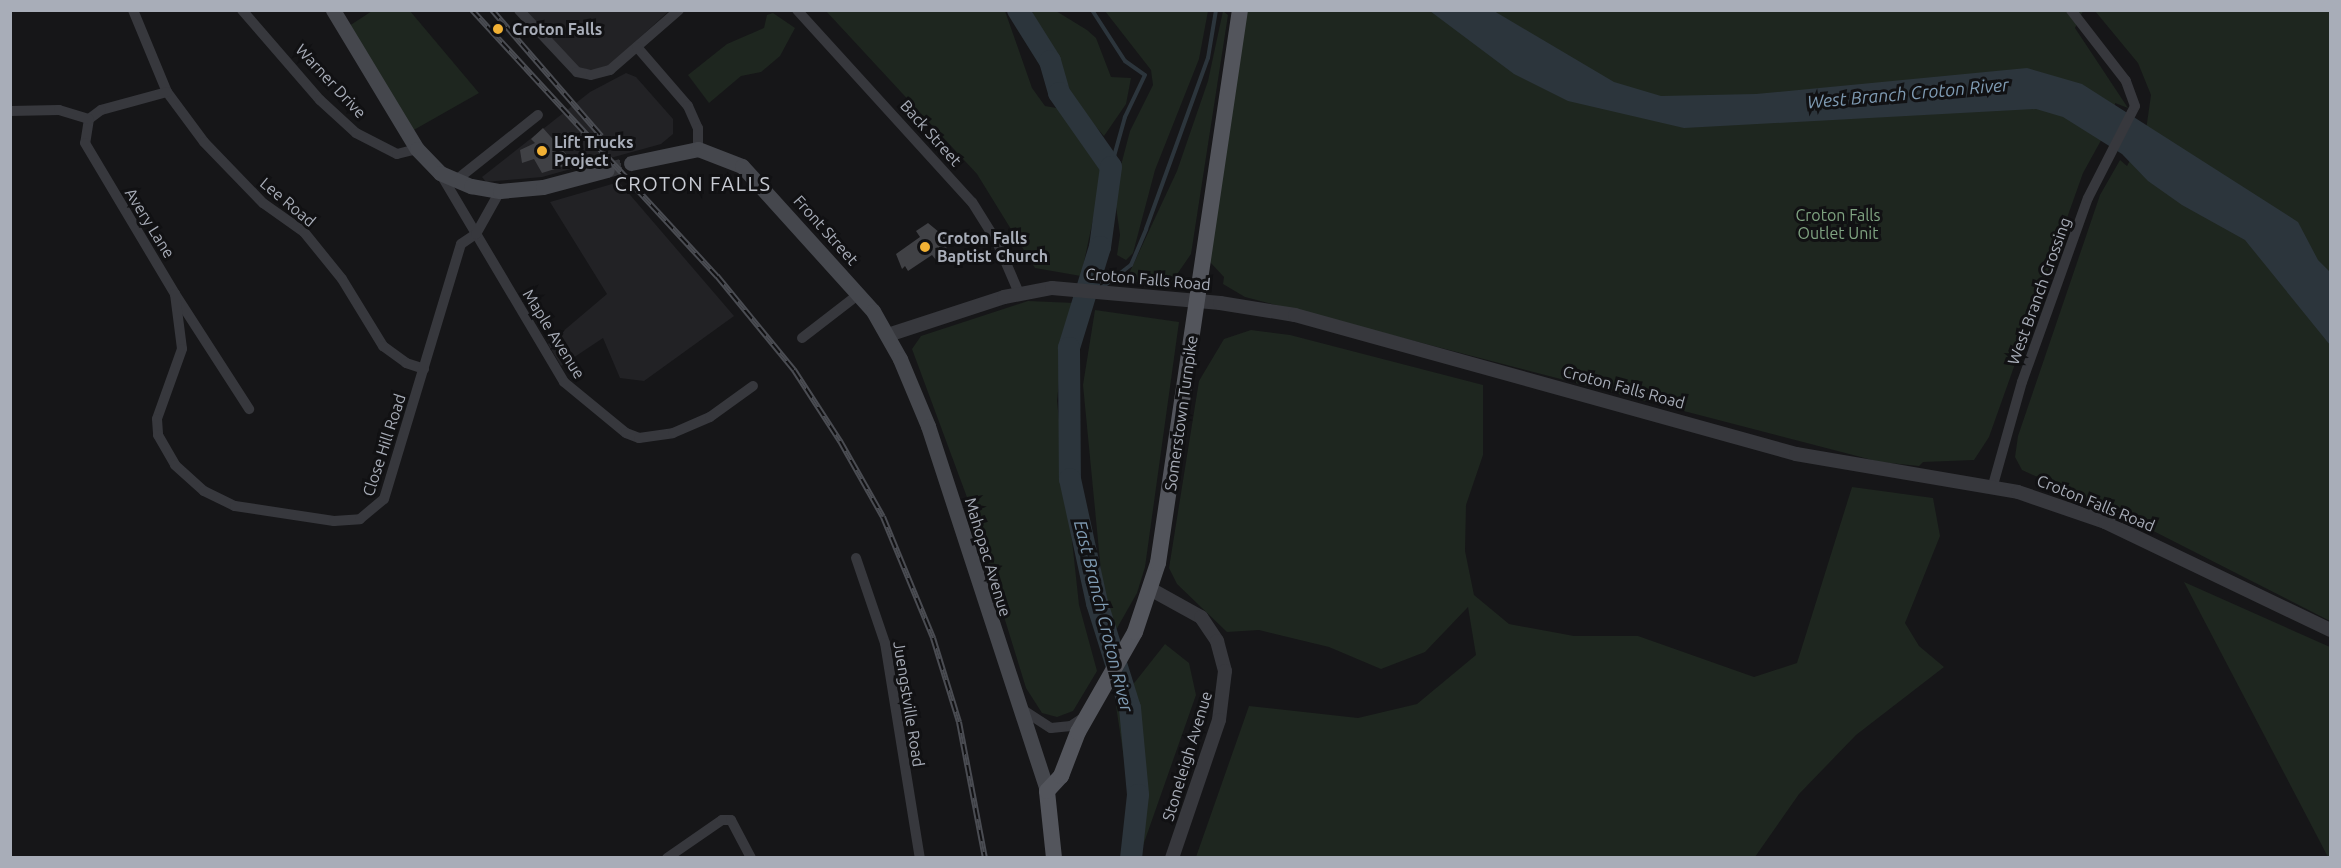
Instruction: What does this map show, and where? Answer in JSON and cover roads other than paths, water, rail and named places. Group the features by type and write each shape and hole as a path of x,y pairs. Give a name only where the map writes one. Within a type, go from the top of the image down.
{"main road":[{"path":"333,10 417,149 440,173 455,181 501,191 543,187 607,170"},
{"name":"Somerstown Turnpike","path":"1047,791 1061,776 1093,705 1124,652 1152,590 1240,10"},
{"path":"632,164 698,149"},
{"name":"Front Street","path":"698,149 742,166 860,294 888,335"},
{"name":"Mahopac Avenue","path":"888,335 936,448 1047,791"},
{"path":"1047,791 1054,858"}],"street":[{"name":"Warner Drive","path":"242,10 320,100 356,133 397,154 417,149"},
{"path":"519,10 584,75 610,70 679,10"},
{"name":"Back Street","path":"797,10 972,202 998,242 1019,293"},
{"name":"West Branch Crossing","path":"1994,485 2022,382 2088,198 2111,150 2132,115 2134,99 2126,81 2071,10"},
{"name":"Lee Road","path":"135,13 167,92 217,156 263,203 315,245 383,346 406,363 424,369"},
{"path":"637,47 661,69 695,116 698,149"},
{"path":"10,111 59,110 89,119 113,105 167,92"},
{"path":"455,181 538,115"},
{"name":"Avery Lane","path":"89,119 85,131 90,153 175,294 249,409"},
{"name":"Maple Avenue","path":"440,173 564,382 626,433 639,438 673,433 710,417 753,386"},
{"name":"Close Hill Road","path":"175,294 182,349 162,401 158,435 188,479 235,506 334,522 370,514 384,499 461,244 476,234 501,191"},
{"name":"Croton Falls Road","path":"888,335 1019,293 1052,288 1197,301 1278,312 1362,331 1796,454 1994,485 2072,509 2163,549 2331,630"},
{"path":"802,338 860,294"},
{"name":"Juengstville Road","path":"856,558 885,644 920,858"},
{"name":"Stoneleigh Avenue","path":"1152,590 1201,617 1217,640 1225,671 1219,720 1172,858"},
{"path":"1020,706 1040,724 1051,728 1071,726 1093,705"},
{"path":"668,858 722,820 731,820 751,858"}],"water":[{"name":"West Branch Croton River","path":"1430,11 1494,11 1614,82 1661,96 1756,94 2027,68 2082,84 2298,222 2318,260 2330,272 2330,345 2245,240 2182,205 2148,181 2122,154 2063,117 2036,109 1684,128 1568,101 1514,74"}],"waterway":[{"name":"East Branch Croton River","path":"1018,10 1050,61 1059,93 1111,167 1100,247 1069,348 1070,479 1097,603 1130,708 1138,795 1131,858"},
{"name":"East Branch Croton River","path":"1092,10 1125,61 1145,75 1125,117 1111,167"},
{"name":"East Branch Croton River","path":"1100,289 1131,265 1146,229 1208,58 1216,10"},
{"name":"East Branch Croton River","path":"1081,305 1092,296"}],"tunnel":[{"path":"607,170 631,163"}],"railway":[{"path":"472,10 717,276 794,370 840,441 883,517 933,638 959,722 985,858"},
{"path":"492,10 601,136"}],"place":[{"name":"Croton Falls","path":"498,29"},
{"name":"Lift Trucks Project","path":"542,151"},
{"name":"Croton Falls Baptist Church","path":"925,247"}],"district":[{"name":"CROTON FALLS","path":"693,183"}],"park label":[{"name":"Croton Falls Outlet Unit","path":"1838,224"}]}
